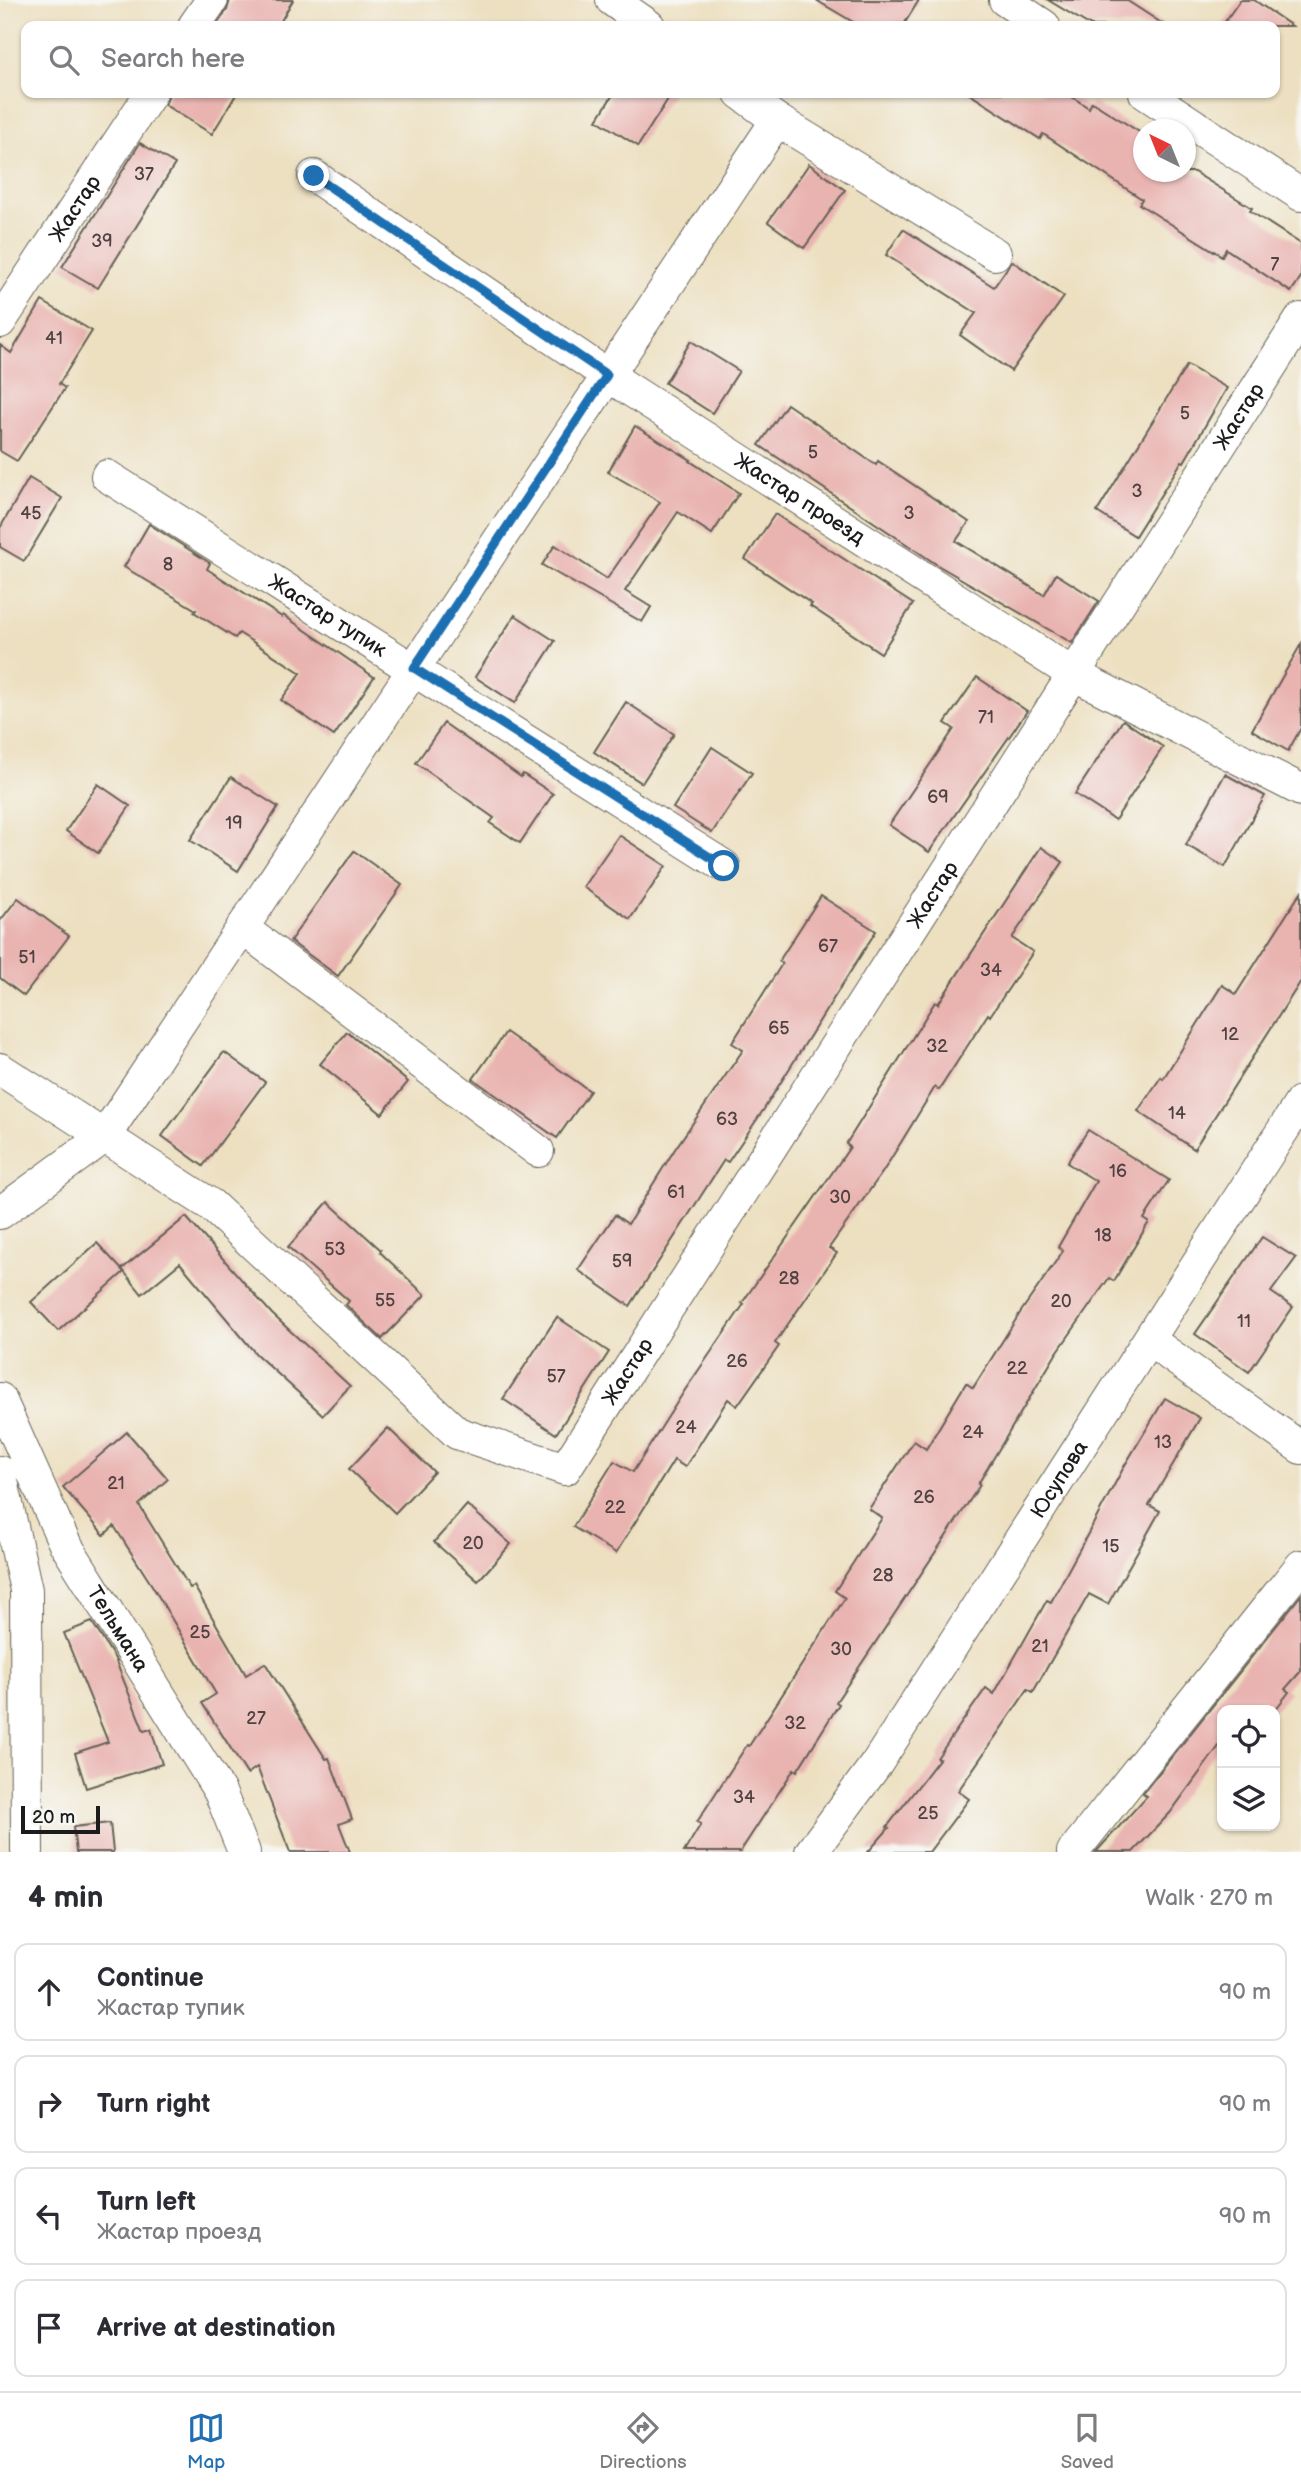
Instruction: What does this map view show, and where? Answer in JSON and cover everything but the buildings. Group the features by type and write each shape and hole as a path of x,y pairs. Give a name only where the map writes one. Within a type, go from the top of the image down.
{"street":[{"path":"197,21 212,0"},
{"path":"612,0 642,21"},
{"path":"1004,0 1036,21"},
{"name":"Жастар","path":"0,322 148,98"},
{"path":"747,98 776,120 995,254"},
{"path":"1153,98 1301,195"},
{"path":"0,1213 104,1137 776,120"},
{"name":"Жастар проезд","path":"314,176 607,375 1073,674 1301,790"},
{"name":"Жастар","path":"104,1137 211,1205 457,1433 565,1469 1301,319"},
{"name":"Жастар тупик","path":"107,477 414,668 724,866"},
{"path":"242,928 538,1151"},
{"path":"0,1069 104,1137"},
{"name":"Юсупова","path":"811,1852 877,1763 1301,1102"},
{"path":"1149,1339 1301,1448"},
{"name":"Тельмана","path":"0,1399 64,1542 220,1792 244,1852"},
{"path":"0,1472 26,1590 27,1852"},
{"path":"1073,1852 1301,1566"}],"route":[{"path":"314,176 607,375 414,668 724,866"}]}
